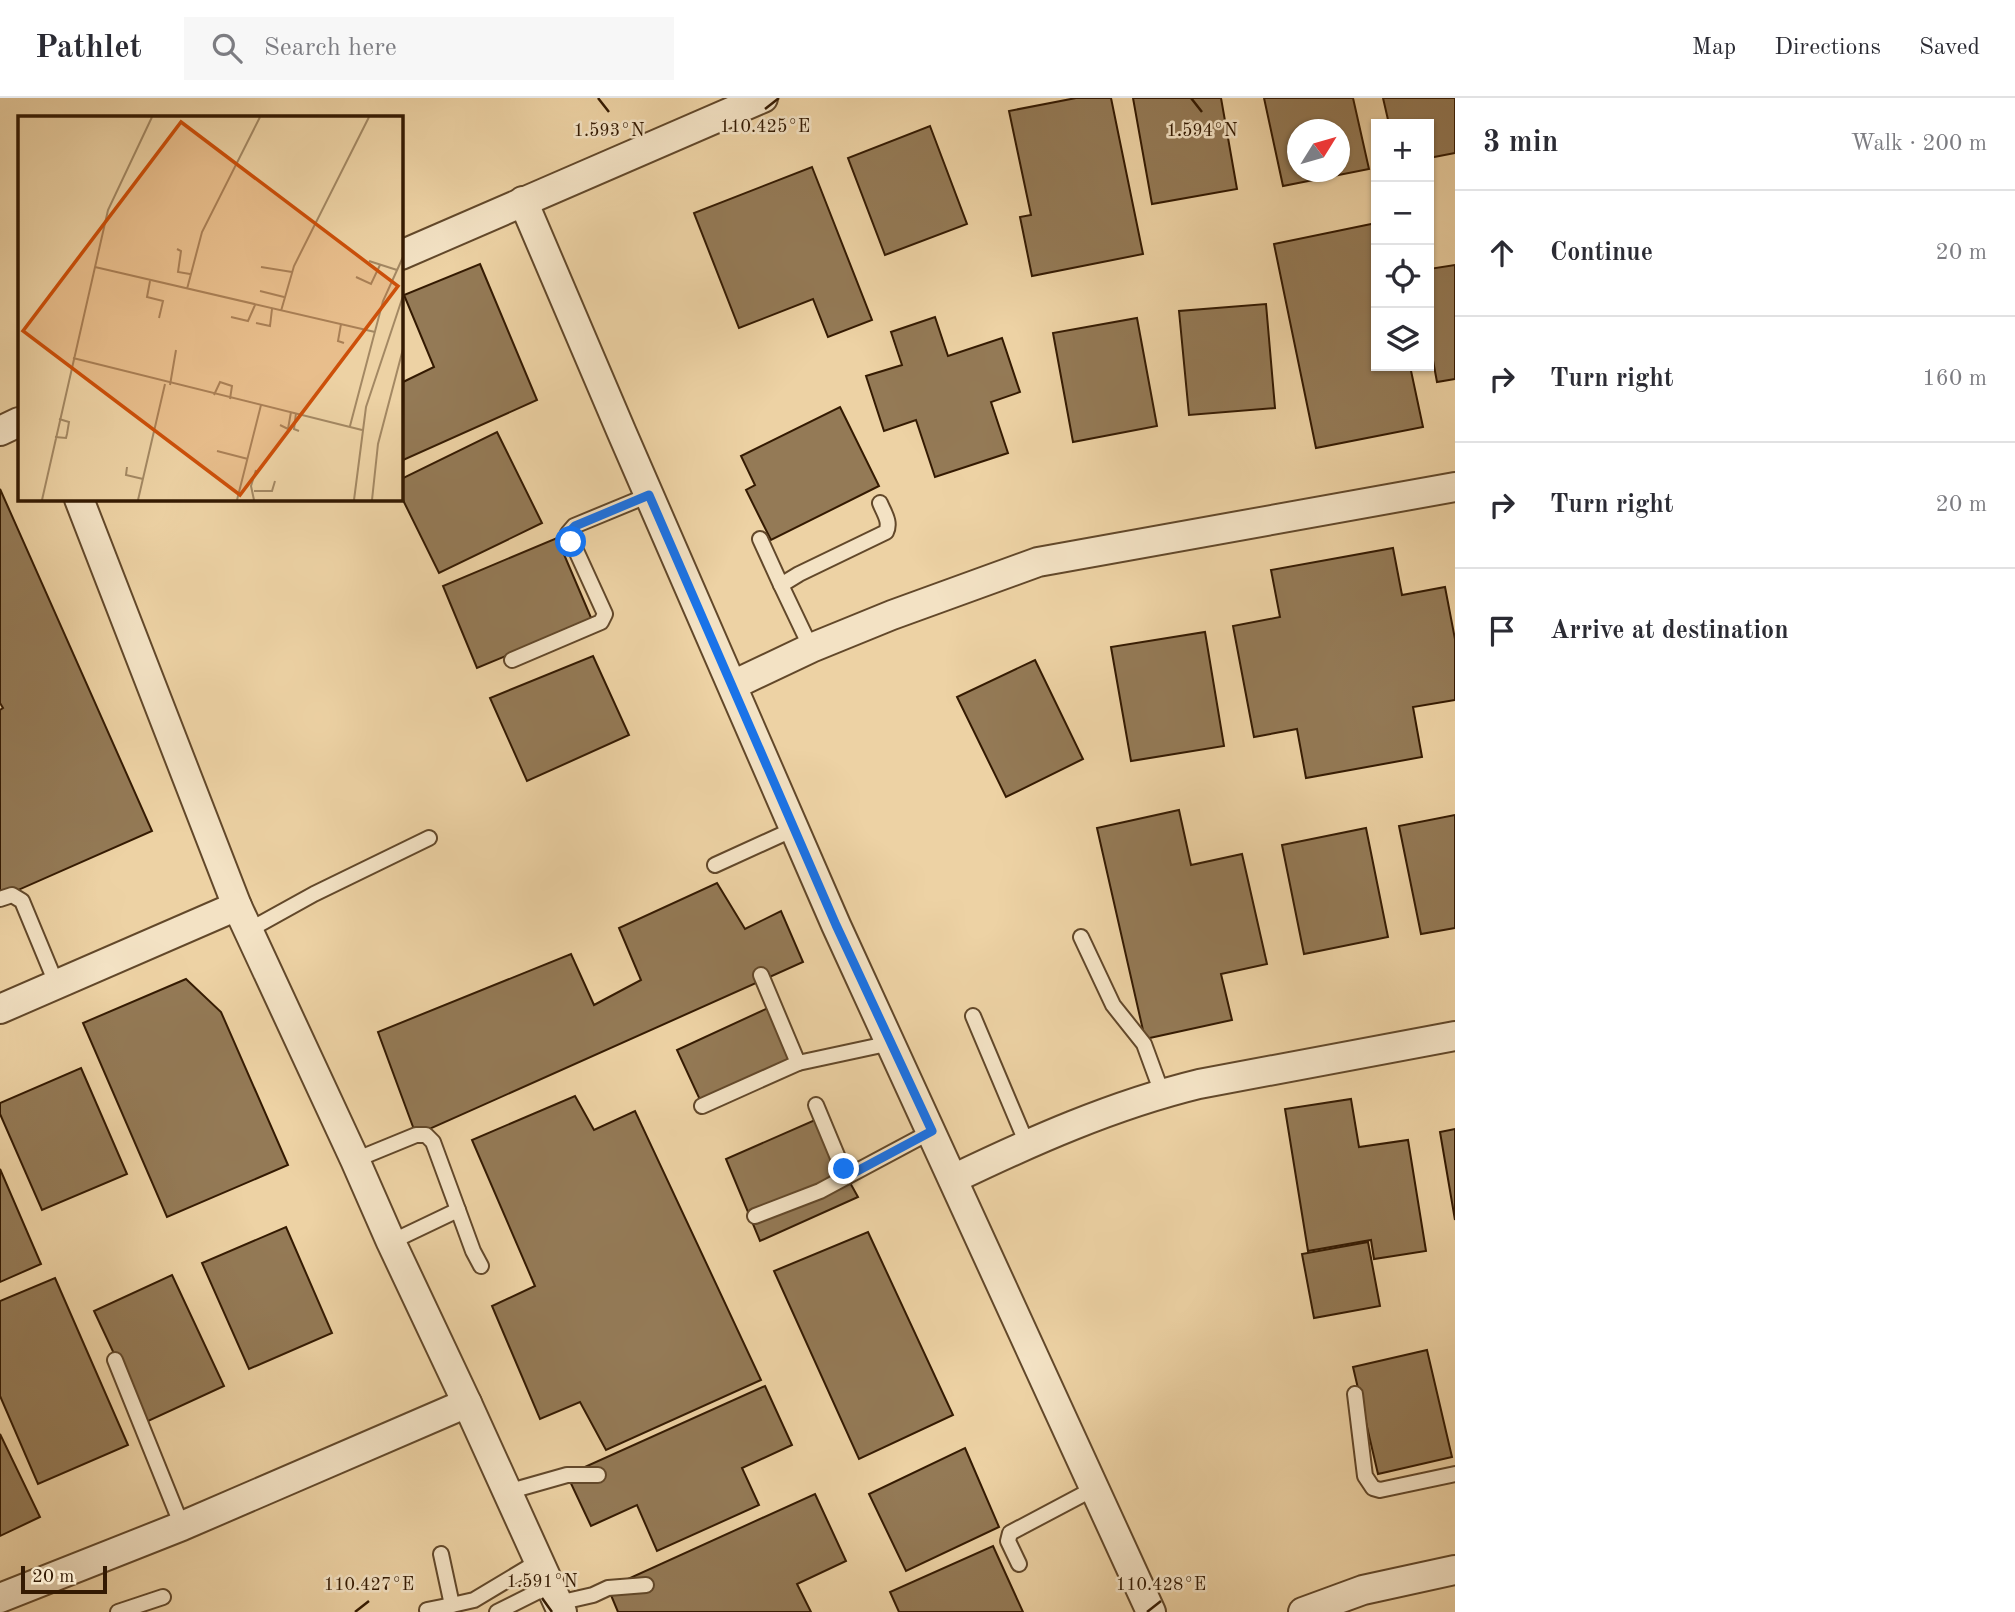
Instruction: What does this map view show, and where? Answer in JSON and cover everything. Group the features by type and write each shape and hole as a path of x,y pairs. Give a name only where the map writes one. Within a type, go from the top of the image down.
{"street":[{"path":"402,255 763,98"},
{"path":"523,201 794,829 1151,1612"},
{"path":"0,430 18,422"},
{"path":"733,685 810,648 1038,562 1455,487"},
{"path":"79,500 243,918 552,1590"},
{"path":"0,1009 57,983 243,918"},
{"path":"953,1179 1027,1144 1162,1093 1212,1081 1455,1036"},
{"path":"0,1598 183,1526 467,1403"},
{"path":"1303,1612 1363,1590 1455,1570"}],"lane":[{"path":"512,660 601,622 605,614 568,533 575,526 649,495"},
{"path":"781,585 886,532 888,520 880,503"},
{"path":"760,539 810,648"},
{"path":"715,865 794,829"},
{"path":"243,918 314,894 429,838"},
{"path":"0,899 12,895 22,901 57,983"},
{"path":"1081,937 1113,1004 1144,1044 1162,1093"},
{"path":"761,975 798,1063"},
{"path":"973,1016 1027,1144"},
{"path":"702,1106 798,1063 891,1043"},
{"path":"816,1105 846,1177"},
{"path":"755,1216 820,1191 932,1131"},
{"path":"355,1160 408,1137 426,1135 433,1142 481,1266"},
{"path":"391,1242 458,1210"},
{"path":"115,1360 183,1526"},
{"path":"1355,1394 1365,1476 1373,1488 1380,1489 1455,1474"},
{"path":"508,1492 561,1476 598,1475"},
{"path":"1018,1564 1008,1541 1010,1533 1094,1488"},
{"path":"441,1555 452,1605"},
{"path":"427,1609 552,1590 593,1595 608,1588 646,1585"},
{"path":"498,1612 552,1590"},
{"path":"118,1612 163,1597"}],"building":[{"path":"1076,98 1111,98 1143,254 1032,276 1020,217 1031,215 1009,111"},
{"path":"1133,98 1221,98 1237,189 1152,204"},
{"path":"1264,98 1353,98 1369,169 1350,173 1350,119 1287,119 1287,182 1303,182 1283,186"},
{"path":"1383,98 1455,98 1455,153 1434,157 1434,119 1388,119"},
{"path":"930,126 967,224 885,255 848,158"},
{"path":"812,167 872,320 828,337 813,299 739,328 694,213"},
{"path":"1371,224 1371,371 1411,371 1423,427 1316,448 1274,244"},
{"path":"480,264 537,400 402,461 402,383 434,367 404,295"},
{"path":"1455,265 1455,379 1437,382 1434,366 1434,268"},
{"path":"1266,304 1275,408 1189,415 1179,311"},
{"path":"935,317 948,356 1002,338 1020,392 991,402 1008,453 935,477 916,420 884,431 866,376 902,365 891,332"},
{"path":"1137,318 1157,426 1073,442 1053,333"},
{"path":"840,407 879,486 771,540 746,490 755,485 741,456"},
{"path":"497,432 542,523 439,573 402,498 402,479"},
{"path":"0,489 152,831 0,898 0,710 3,708 0,703"},
{"path":"557,538 592,620 477,668 443,586"},
{"path":"1393,548 1402,595 1445,587 1455,639 1455,700 1413,707 1422,757 1306,778 1297,729 1254,737 1233,626 1280,617 1271,570"},
{"path":"1205,632 1224,746 1131,761 1111,647"},
{"path":"593,656 629,735 527,781 490,698"},
{"path":"1035,660 1083,759 1006,797 957,697"},
{"path":"1179,810 1191,865 1242,854 1267,964 1221,974 1232,1020 1145,1039 1097,828"},
{"path":"1455,815 1455,928 1421,934 1399,826"},
{"path":"1366,828 1388,937 1304,954 1282,845"},
{"path":"717,883 745,929 781,911 803,962 416,1135 378,1032 571,954 594,1005 641,980 619,928"},
{"path":"186,979 221,1012 288,1165 167,1217 83,1023"},
{"path":"768,1008 792,1060 701,1102 677,1050"},
{"path":"81,1068 127,1174 42,1210 0,1114 0,1103"},
{"path":"575,1096 594,1130 635,1111 761,1380 606,1450 580,1402 540,1419 492,1306 535,1286 472,1140"},
{"path":"1351,1099 1359,1147 1408,1140 1426,1251 1374,1259 1371,1240 1308,1251 1285,1109"},
{"path":"815,1120 858,1197 760,1241 726,1159"},
{"path":"1455,1129 1455,1220 1440,1132"},
{"path":"0,1169 41,1264 0,1282"},
{"path":"286,1227 332,1333 249,1369 202,1263"},
{"path":"868,1232 953,1415 859,1459 774,1271"},
{"path":"1368,1242 1380,1306 1314,1318 1302,1254"},
{"path":"172,1275 224,1386 146,1422 94,1311"},
{"path":"55,1278 128,1445 38,1484 0,1396 0,1301"},
{"path":"1427,1350 1452,1457 1378,1474 1353,1367"},
{"path":"765,1386 792,1445 742,1468 759,1505 657,1551 637,1505 591,1526 567,1475"},
{"path":"0,1434 40,1517 0,1536"},
{"path":"965,1448 999,1527 906,1571 869,1494"},
{"path":"815,1494 846,1561 797,1584 811,1612 618,1612 608,1588"},
{"path":"993,1546 1023,1612 899,1612 890,1592"}],"route":[{"path":"571,542 568,533 575,526 649,495 836,925 932,1131 846,1177 844,1169"}]}
